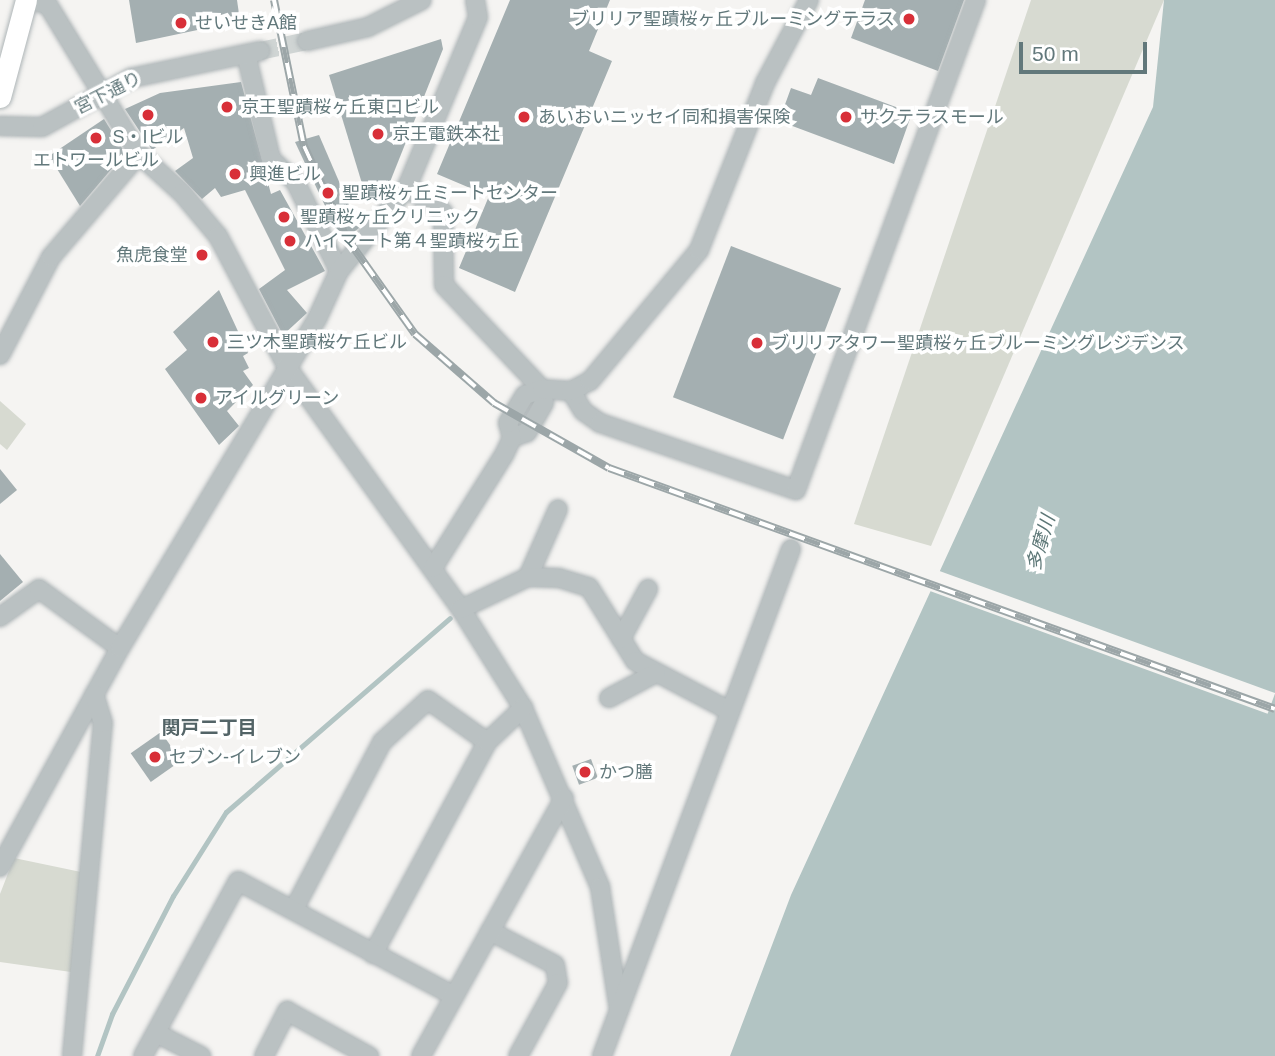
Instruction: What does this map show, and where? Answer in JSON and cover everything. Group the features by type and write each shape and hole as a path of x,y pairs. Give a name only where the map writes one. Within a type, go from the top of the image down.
{"main road":[{"path":"0,97 26,0"}],"street":[{"path":"32,0 48,5 139,154 182,193 218,236 287,367 461,608 523,708 600,887 619,1010"},
{"path":"307,41 368,27 422,0"},
{"path":"2,857 120,648 287,367 339,271 407,187 478,17 475,0"},
{"path":"433,568 512,438 508,423 525,396 542,389 571,391 610,360 699,250 765,83 809,0"},
{"path":"571,391 583,411 600,423 796,490 976,0"},
{"name":"宮下通り","path":"0,126 42,127 101,93 156,69 253,52 271,159 295,181 339,271"},
{"path":"0,355 51,257 139,154"},
{"path":"407,187 443,212 444,285 542,389"},
{"path":"528,577 558,509"},
{"path":"602,1056 791,549"},
{"path":"461,608 528,577 559,578 589,587 635,661 729,710"},
{"path":"0,617 39,589 120,648"},
{"path":"621,639 648,589"},
{"path":"609,698 656,673"},
{"path":"72,1056 103,723 94,694"},
{"path":"293,909 383,742 428,700 487,742"},
{"path":"373,954 487,742 523,708"},
{"path":"421,1056 564,798"},
{"path":"144,1056 238,881 454,996"},
{"path":"490,931 555,965 558,983 518,1056"},
{"path":"264,1056 287,1012 369,1056"},
{"path":"156,1033 201,1056"}],"shaded area":[{"path":"1031,0 1164,0 931,546 854,524"},
{"path":"0,401 26,424 7,450 0,444"},
{"path":"14,858 81,872 71,972 0,962 0,894"}],"water":[{"name":"多摩川","path":"1164,0 1275,0 1275,1056 730,1056 791,895 1153,107"}],"pier":[{"path":"934,569 1275,693 1268,714 926,590"}],"building":[{"name":"せいせきA館","path":"129,0 237,0 240,21 136,43"},
{"name":"あいおいニッセイ同和損害保険","path":"510,0 610,0 589,51 612,61 515,292 459,268 489,196 437,174"},
{"name":"ブリリア聖蹟桜ヶ丘ブルーミングテラス","path":"865,0 964,0 938,71 851,38"},
{"name":"京王電鉄本社","path":"441,39 443,49 386,192 367,200 329,75"},
{"name":"サクテラスモール","path":"818,78 912,113 894,164 779,121 791,88 811,95"},
{"path":"241,82 271,194 280,190 325,271 287,290 307,313 283,335 259,289 285,270 245,190 221,197 215,188 202,199 175,171 193,158 184,128 152,150 125,109 160,93"},
{"path":"104,119 125,153 80,206 49,156"},
{"name":"聖蹟桜ヶ丘ミートセンター","path":"319,135 359,228 342,242 295,142"},
{"name":"ブリリアタワー聖蹟桜ヶ丘ブルーミングレジデンス","path":"731,246 841,288 783,440 673,397"},
{"name":"三ツ木聖蹟桜ケ丘ビル","path":"219,290 248,353 243,356 249,368 243,371 253,385 227,411 239,426 219,445 165,369 187,350 173,332"},
{"path":"0,469 17,490 0,504"},
{"path":"0,554 23,582 0,601"},
{"name":"セブン-イレブン","path":"161,732 181,761 151,782 131,753"},
{"name":"かつ膳","path":"591,759 598,778 579,785 572,766"}],"waterway":[{"path":"97,1056 112,1014 173,896 226,812 450,618"}],"tunnel":[{"path":"260,51 307,41"}],"railway":[{"path":"274,0 304,146 346,237 415,334 494,403 609,468 1275,709"}],"place":[{"name":"ブリリア聖蹟桜ヶ丘ブルーミングテラス","path":"909,19"},
{"name":"せいせきA館","path":"181,23"},
{"name":"京王聖蹟桜ヶ丘東口ビル","path":"227,107"},
{"name":"S・Iビル","path":"148,115"},
{"name":"あいおいニッセイ同和損害保険","path":"524,117"},
{"name":"サクテラスモール","path":"846,117"},
{"name":"京王電鉄本社","path":"378,134"},
{"name":"エトワールビル","path":"96,138"},
{"name":"興進ビル","path":"235,174"},
{"name":"聖蹟桜ヶ丘ミートセンター","path":"328,193"},
{"name":"聖蹟桜ヶ丘クリニック","path":"284,217"},
{"name":"ハイマート第４聖蹟桜ヶ丘","path":"290,241"},
{"name":"魚虎食堂","path":"202,255"},
{"name":"三ツ木聖蹟桜ケ丘ビル","path":"213,342"},
{"name":"ブリリアタワー聖蹟桜ヶ丘ブルーミングレジデンス","path":"757,343"},
{"name":"アイルグリーン","path":"201,398"},
{"name":"セブン-イレブン","path":"155,757"},
{"name":"かつ膳","path":"585,772"}],"district":[{"name":"関戸二丁目","path":"209,728"}]}
